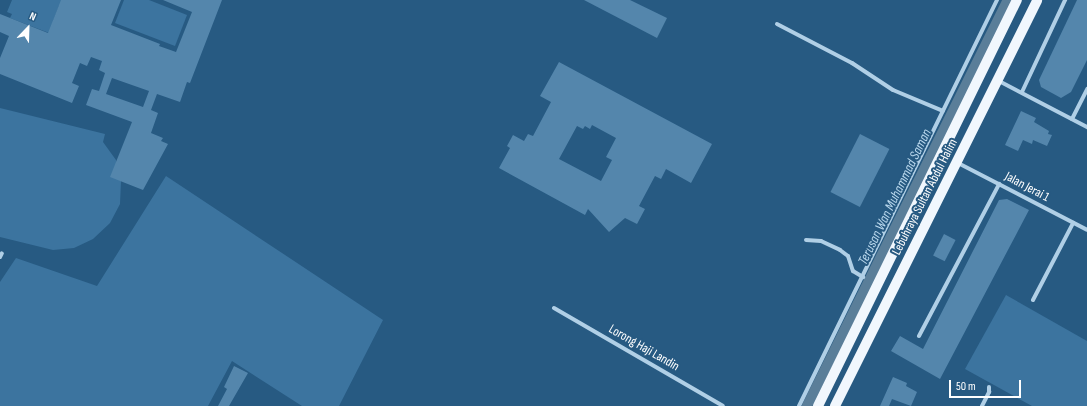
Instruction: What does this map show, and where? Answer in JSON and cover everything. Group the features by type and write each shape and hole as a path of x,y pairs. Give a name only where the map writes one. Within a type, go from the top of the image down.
{"main road":[{"name":"Lebuhraya Sultan Abdul Halim","path":"818,406 1017,0"},
{"name":"Lebuhraya Sultan Abdul Halim","path":"835,406 958,163 1037,0"}],"street":[{"path":"799,406 997,0"},
{"path":"1022,92 1065,0"},
{"path":"777,24 852,63 893,90 944,111"},
{"path":"997,80 1087,127"},
{"path":"1072,119 1087,89"},
{"name":"Jalan Jerai 1","path":"958,163 1087,230"},
{"path":"919,336 999,184"},
{"path":"1033,300 1074,223"},
{"path":"806,240 821,241 840,250 848,256 853,270 863,277"},
{"name":"Lorong Haji Landin","path":"554,308 723,406"},
{"path":"982,406 990,392 989,387"}],"shaded area":[{"path":"12,0 82,0 59,6 53,21 70,41 10,18 12,14 7,12"},
{"path":"124,0 149,0 187,15 175,46 115,23"},
{"path":"0,108 105,134 103,142 116,160 121,181 120,204 110,223 93,239 74,248 53,250 0,237"},
{"path":"166,176 383,320 339,406 302,406 232,361 208,406 0,406 0,282 16,258 97,286"},
{"path":"1006,295 1087,341 1087,406 1032,406 965,369"}],"building":[{"path":"61,0 121,0 111,25 160,44 159,46 176,52 192,12 163,0 222,0 190,83 187,82 180,102 157,94 151,110 158,113 151,133 163,138 161,141 168,144 143,190 110,177 132,122 86,105 92,89 99,91 105,73 99,70 102,61 91,57 87,66 80,63 72,83 79,86 72,103 0,74 0,58 9,36 0,32 0,14 48,33","holes":["112,78 149,91 143,107 106,94"]},
{"path":"584,0 630,0 667,18 657,38"},
{"path":"1077,0 1087,0 1087,60 1071,92 1061,98 1041,87 1039,80"},
{"path":"559,62 712,144 691,183 666,169 661,179 655,176 639,206 645,209 637,224 625,218 609,232 588,209 585,215 499,168 510,148 507,146 513,135 524,141 528,134 533,136 551,102 540,96","holes":["592,125 616,138 606,157 612,160 601,181 559,159 577,126 583,129 585,126 590,129"]},
{"path":"1021,111 1036,118 1034,122 1049,131 1048,134 1052,135 1047,146 1033,140 1032,144 1023,140 1018,151 1005,145"},
{"path":"860,134 889,149 860,207 830,192"},
{"path":"1007,199 1029,210 940,379 891,351 900,336 923,349 999,200"},
{"path":"944,234 956,240 945,261 933,255"},
{"path":"234,366 248,373 229,406 218,406 227,389 224,387"},
{"path":"893,377 907,383 906,386 917,392 911,406 892,399 889,406 880,406"}],"waterway":[{"name":"Terusan Wan Muhammad Saman","path":"807,406 1008,0"}]}
